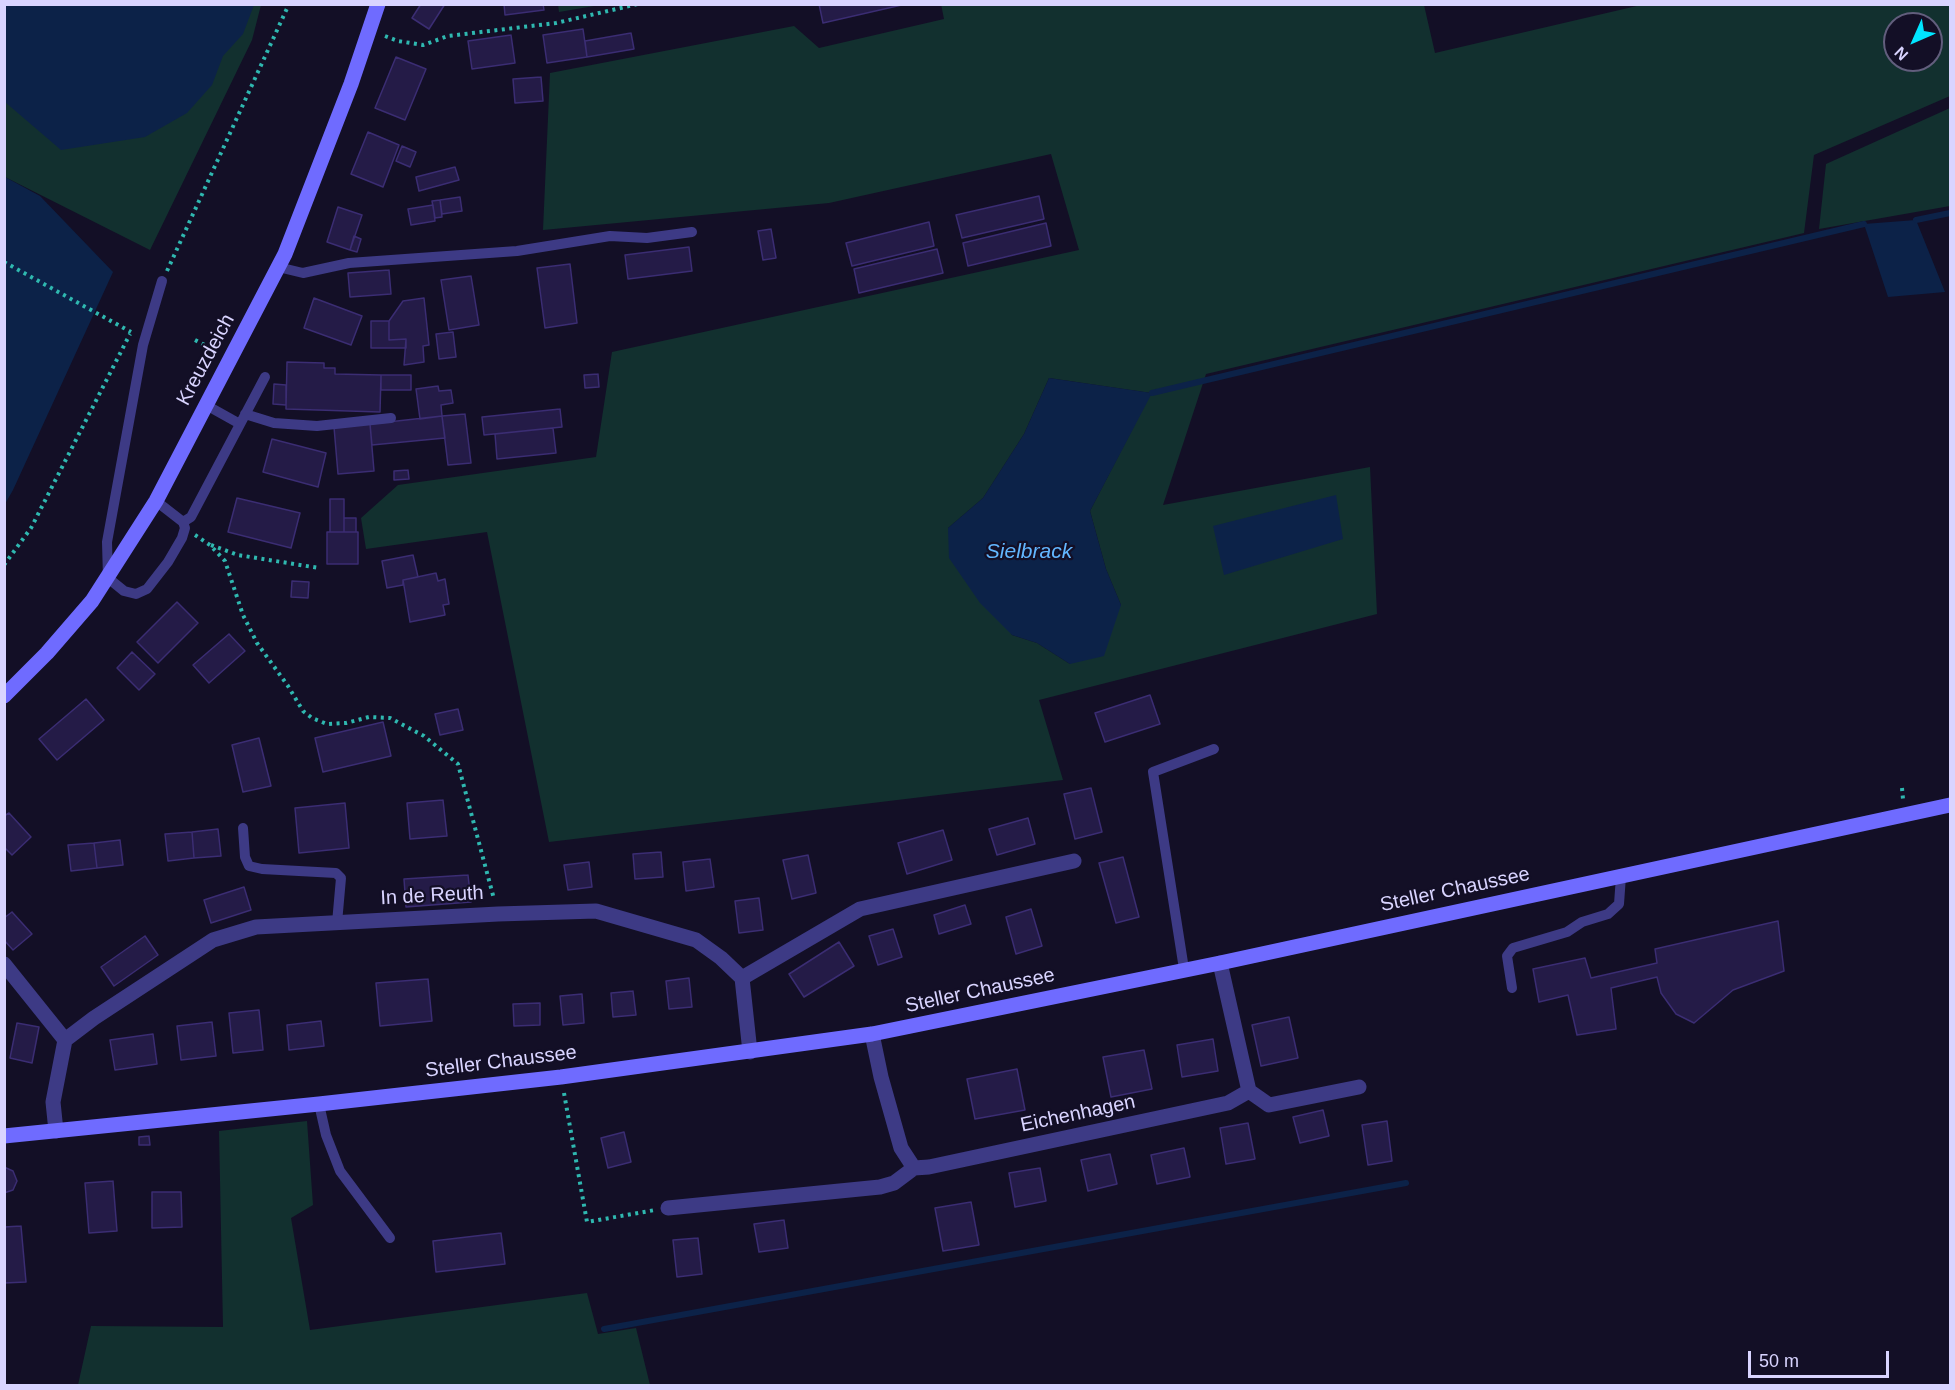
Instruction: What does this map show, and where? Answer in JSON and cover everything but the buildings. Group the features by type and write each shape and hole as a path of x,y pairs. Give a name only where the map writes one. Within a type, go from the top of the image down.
{"street":[{"name":"Kreuzdeich","path":"4,696 47,653 92,602 156,501 278,267 334,126 378,4"},
{"name":"Steller Chaussee","path":"4,1136 561,1077 872,1034 1220,963 1950,805"},
{"path":"750,1052 742,978 860,909 1074,861"},
{"name":"In de Reuth","path":"65,1040 94,1018 213,940 256,927 596,911 696,940 722,958 742,978"},
{"path":"1220,963 1249,1092 1269,1105 1359,1087"},
{"path":"4,964 65,1040 53,1102 56,1131"},
{"path":"872,1034 881,1077 901,1148 914,1168"},
{"name":"Eichenhagen","path":"668,1208 880,1187 894,1183 914,1168 929,1167 1227,1103 1249,1092"}],"lane":[{"path":"278,267 303,273 349,263 394,258 493,254 609,236 646,238 692,231"},
{"path":"162,281 143,345 106,542 108,578 124,591 136,594 143,591 168,562 182,538 184,525 191,517 265,377"},
{"path":"206,405 242,419 274,423 317,426 391,418"},
{"path":"156,501 184,525"},
{"path":"1184,969 1153,772 1214,749"},
{"path":"243,828 245,857 249,866 262,869 336,873 341,878 337,923"},
{"path":"1512,988 1507,956 1513,948 1567,932 1582,922 1608,914 1619,904 1621,876"},
{"path":"319,1104 326,1135 340,1171 390,1238"}],"path":[{"path":"162,281 289,4"},
{"path":"370,30 398,41 423,45 448,36 556,23 638,4"},
{"path":"4,262 131,332 31,528 4,565"},
{"path":"195,340 230,359"},
{"path":"184,525 210,545 225,561 243,615 257,644 303,711 312,718 327,724 346,723 369,717 390,718 424,736 458,764 498,914"},
{"path":"210,545 238,555 319,568"},
{"path":"561,1077 587,1222 668,1208"}],"green space":[{"path":"558,4 600,4 600,5 559,12"},
{"path":"941,4 1424,5 1435,53 1641,5 1950,5 1950,96 1814,155 1804,233 1206,374 1163,505 1370,467 1377,614 1039,700 1063,780 549,842 487,532 366,549 361,518 398,485 596,457 612,352 1079,250 1051,154 829,203 543,230 550,73 794,26 819,48 944,19","holes":["1049,378 1151,393 1090,511 1106,569 1121,605 1070,664 1037,643 1012,635 948,528 983,498 1024,434"]},
{"path":"4,5 261,5 252,40 150,250 5,177"},
{"path":"1950,108 1950,206 1819,229 1826,164"},
{"path":"307,1121 313,1205 291,1218 310,1330 587,1293 598,1334 636,1328 650,1385 78,1385 91,1326 223,1327 219,1131"}],"water":[{"path":"5,4 254,5 243,34 223,56 212,85 187,113 145,137 61,150 5,102"},
{"path":"5,177 40,196 113,272 5,504"},
{"path":"1916,220 1945,292 1888,297 1864,224"},
{"name":"Sielbrack","path":"1049,378 1152,393 1090,511 1106,569 1121,605 1104,656 1070,664 1037,643 1012,635 980,603 949,558 948,528 983,498 1024,434"},
{"path":"1336,495 1343,539 1224,575 1213,526"}],"waterway":[{"path":"1916,220 1950,213"},
{"path":"1152,393 1864,224"},
{"path":"604,1329 1406,1183"}]}
